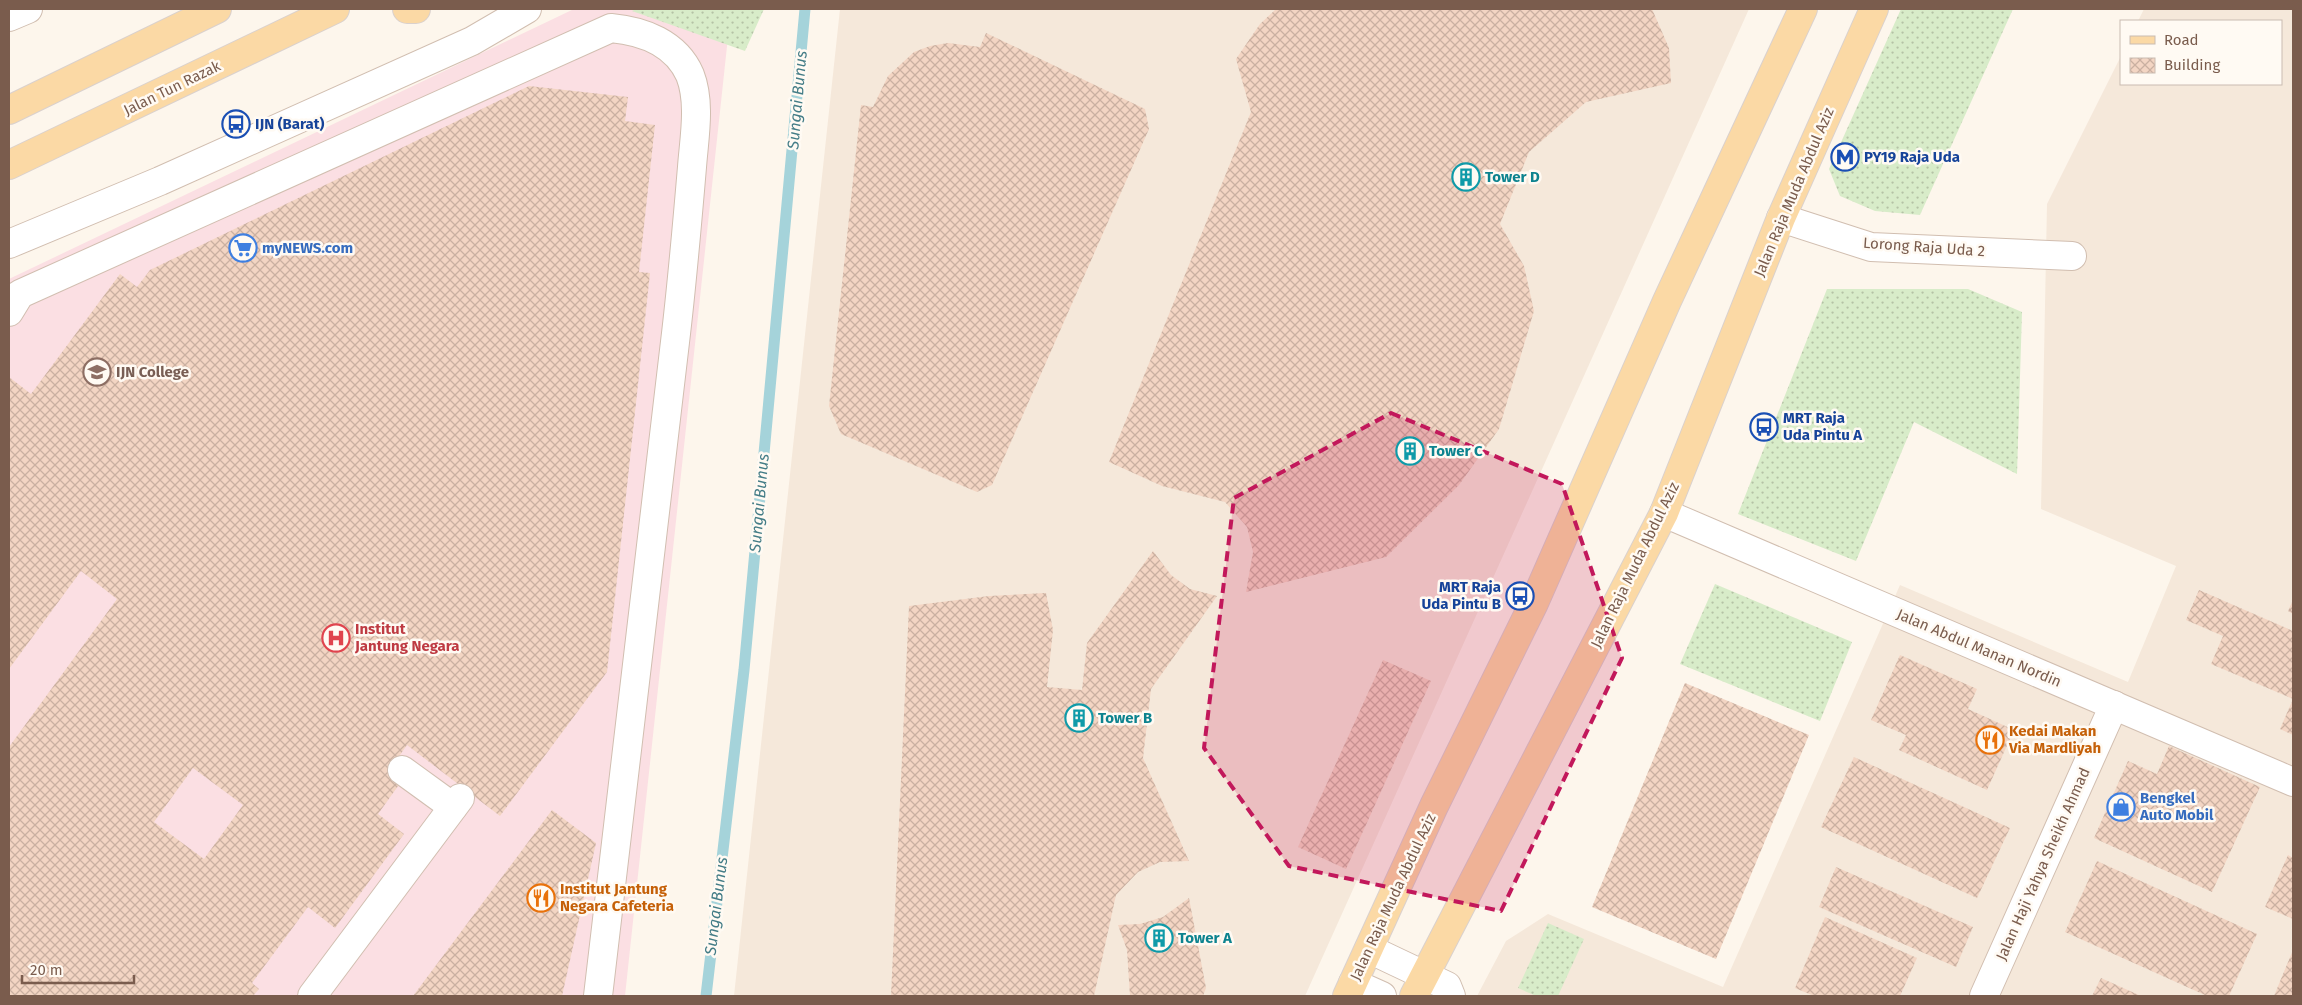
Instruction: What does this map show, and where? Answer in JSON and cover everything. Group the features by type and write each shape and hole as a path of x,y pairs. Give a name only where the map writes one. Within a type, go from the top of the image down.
{"main road":[{"path":"9,110 217,9"},
{"name":"Jalan Tun Razak","path":"9,166 335,9"},
{"path":"407,9 416,9"},
{"name":"Jalan Raja Muda Abdul Aziz","path":"1350,990 1434,806 1534,603 1671,292 1803,9"},
{"name":"Jalan Raja Muda Abdul Aziz","path":"1419,986 1664,513 1781,218 1874,9"}],"street":[{"path":"9,17 28,9"},
{"path":"9,244 160,181 472,41 527,9"},
{"path":"1779,58 1797,9"},
{"path":"12,294 611,28 630,30 652,37 676,53 690,76 696,110 684,262 662,354 629,708 598,996"},
{"name":"Lorong Raja Uda 2","path":"1781,218 1871,246 2072,256"},
{"name":"Jalan Abdul Manan Nordin","path":"1664,513 2293,782"},
{"name":"Jalan Haji Yahya Sheikh Ahmad","path":"1984,996 2114,705"},
{"path":"312,996 456,803 402,770"},
{"path":"1369,949 1419,986 1447,986 1451,996"},
{"path":"1350,990 1382,996"}],"highlighted area":[{"path":"1391,413 1562,484 1622,658 1501,911 1289,866 1204,748 1234,498"}],"shaded area":[{"name":"Institut Jantung Negara","path":"574,9 731,9 625,996 9,996 9,279"},
{"path":"840,9 1749,9 1305,996 734,996"},
{"path":"2144,9 2293,9 2293,996 1477,996 1506,941 1548,914 1723,987 1900,585 2128,682 2176,566 2041,509 2047,204 2120,58 2120,85 2282,85 2282,20 2138,20"}],"green space":[{"path":"636,9 764,9 745,51 632,11"},
{"path":"1901,9 2013,9 1920,215 1875,211 1840,196 1829,169"},
{"path":"1827,289 1968,289 2022,312 2017,474 1914,422 1856,561 1738,514"},
{"path":"1715,584 1852,642 1820,721 1680,664"},
{"path":"1548,923 1584,939 1558,996 1536,996 1518,988"}],"building":[{"path":"1276,9 1652,9 1669,48 1671,83 1586,102 1529,152 1500,224 1524,266 1534,311 1499,429 1459,485 1386,557 1246,592 1253,552 1247,527 1225,502 1162,486 1109,462 1251,112 1236,59 1260,24"},
{"path":"986,33 1145,109 1149,129 992,485 977,492 841,434 829,406 861,105 873,107 888,76 914,52 930,46 948,43 980,47"},
{"name":"Institut Jantung Negara","path":"529,86 628,97 625,121 655,125 639,272 650,273 607,672 500,816 407,745 388,772 401,782 378,814 404,834 335,928 308,907 252,983 259,989 253,996 9,996 9,747 117,599 81,571 9,669 9,377 31,394 120,274 137,287 150,270","holes":["193,768 243,805 204,859 154,822"]},
{"path":"1153,551 1171,575 1190,589 1217,596 1151,689 1143,758 1189,861 1160,862 1138,872 1116,895 1094,996 891,996 909,606 989,596 1046,593 1053,630 1047,687 1082,690 1087,643"},
{"path":"2199,590 2293,631 2293,699 2211,664 2223,636 2186,620"},
{"path":"2293,600 2293,614 2288,611"},
{"path":"1900,655 1977,689 1968,709 2014,730 1987,790 1899,750 1906,735 1871,720"},
{"path":"1383,660 1431,681 1346,869 1298,847"},
{"path":"1685,683 1809,735 1716,959 1592,907"},
{"path":"2293,699 2293,735 2280,729"},
{"path":"2169,746 2260,787 2212,892 2094,838 2128,761 2157,774"},
{"path":"1854,757 2010,828 1977,898 1821,827"},
{"path":"552,810 596,843 562,996 413,996"},
{"path":"2288,855 2293,858 2293,919 2265,907"},
{"path":"2097,861 2257,934 2229,996 2207,996 2065,932"},
{"path":"1836,867 1973,927 1956,967 1819,907"},
{"name":"Tower A","path":"1189,898 1206,988 1203,996 1130,996 1127,950 1118,925 1140,924 1163,917"},
{"path":"1825,917 1917,958 1900,996 1814,996 1795,988"},
{"path":"2293,950 2293,996 2274,996"},
{"path":"2101,978 2141,996 2092,996"}],"waterway":[{"name":"Sungai Bunus","path":"706,996 744,670 805,9"}],"place":[{"name":"IJN (Barat)","path":"236,124"},
{"name":"PY19 Raja Uda","path":"1845,157"},
{"name":"Tower D","path":"1466,177"},
{"name":"myNEWS.com","path":"243,248"},
{"name":"IJN College","path":"97,372"},
{"name":"MRT Raja Uda Pintu A","path":"1764,427"},
{"name":"Tower C","path":"1410,451"},
{"name":"MRT Raja Uda Pintu B","path":"1520,596"},
{"name":"Institut Jantung Negara","path":"336,638"},
{"name":"Tower B","path":"1079,718"},
{"name":"Kedai Makan Via Mardliyah","path":"1990,740"},
{"name":"Bengkel Auto Mobil","path":"2121,807"},
{"name":"Institut Jantung Negara Cafeteria","path":"541,898"},
{"name":"Tower A","path":"1159,938"}]}
